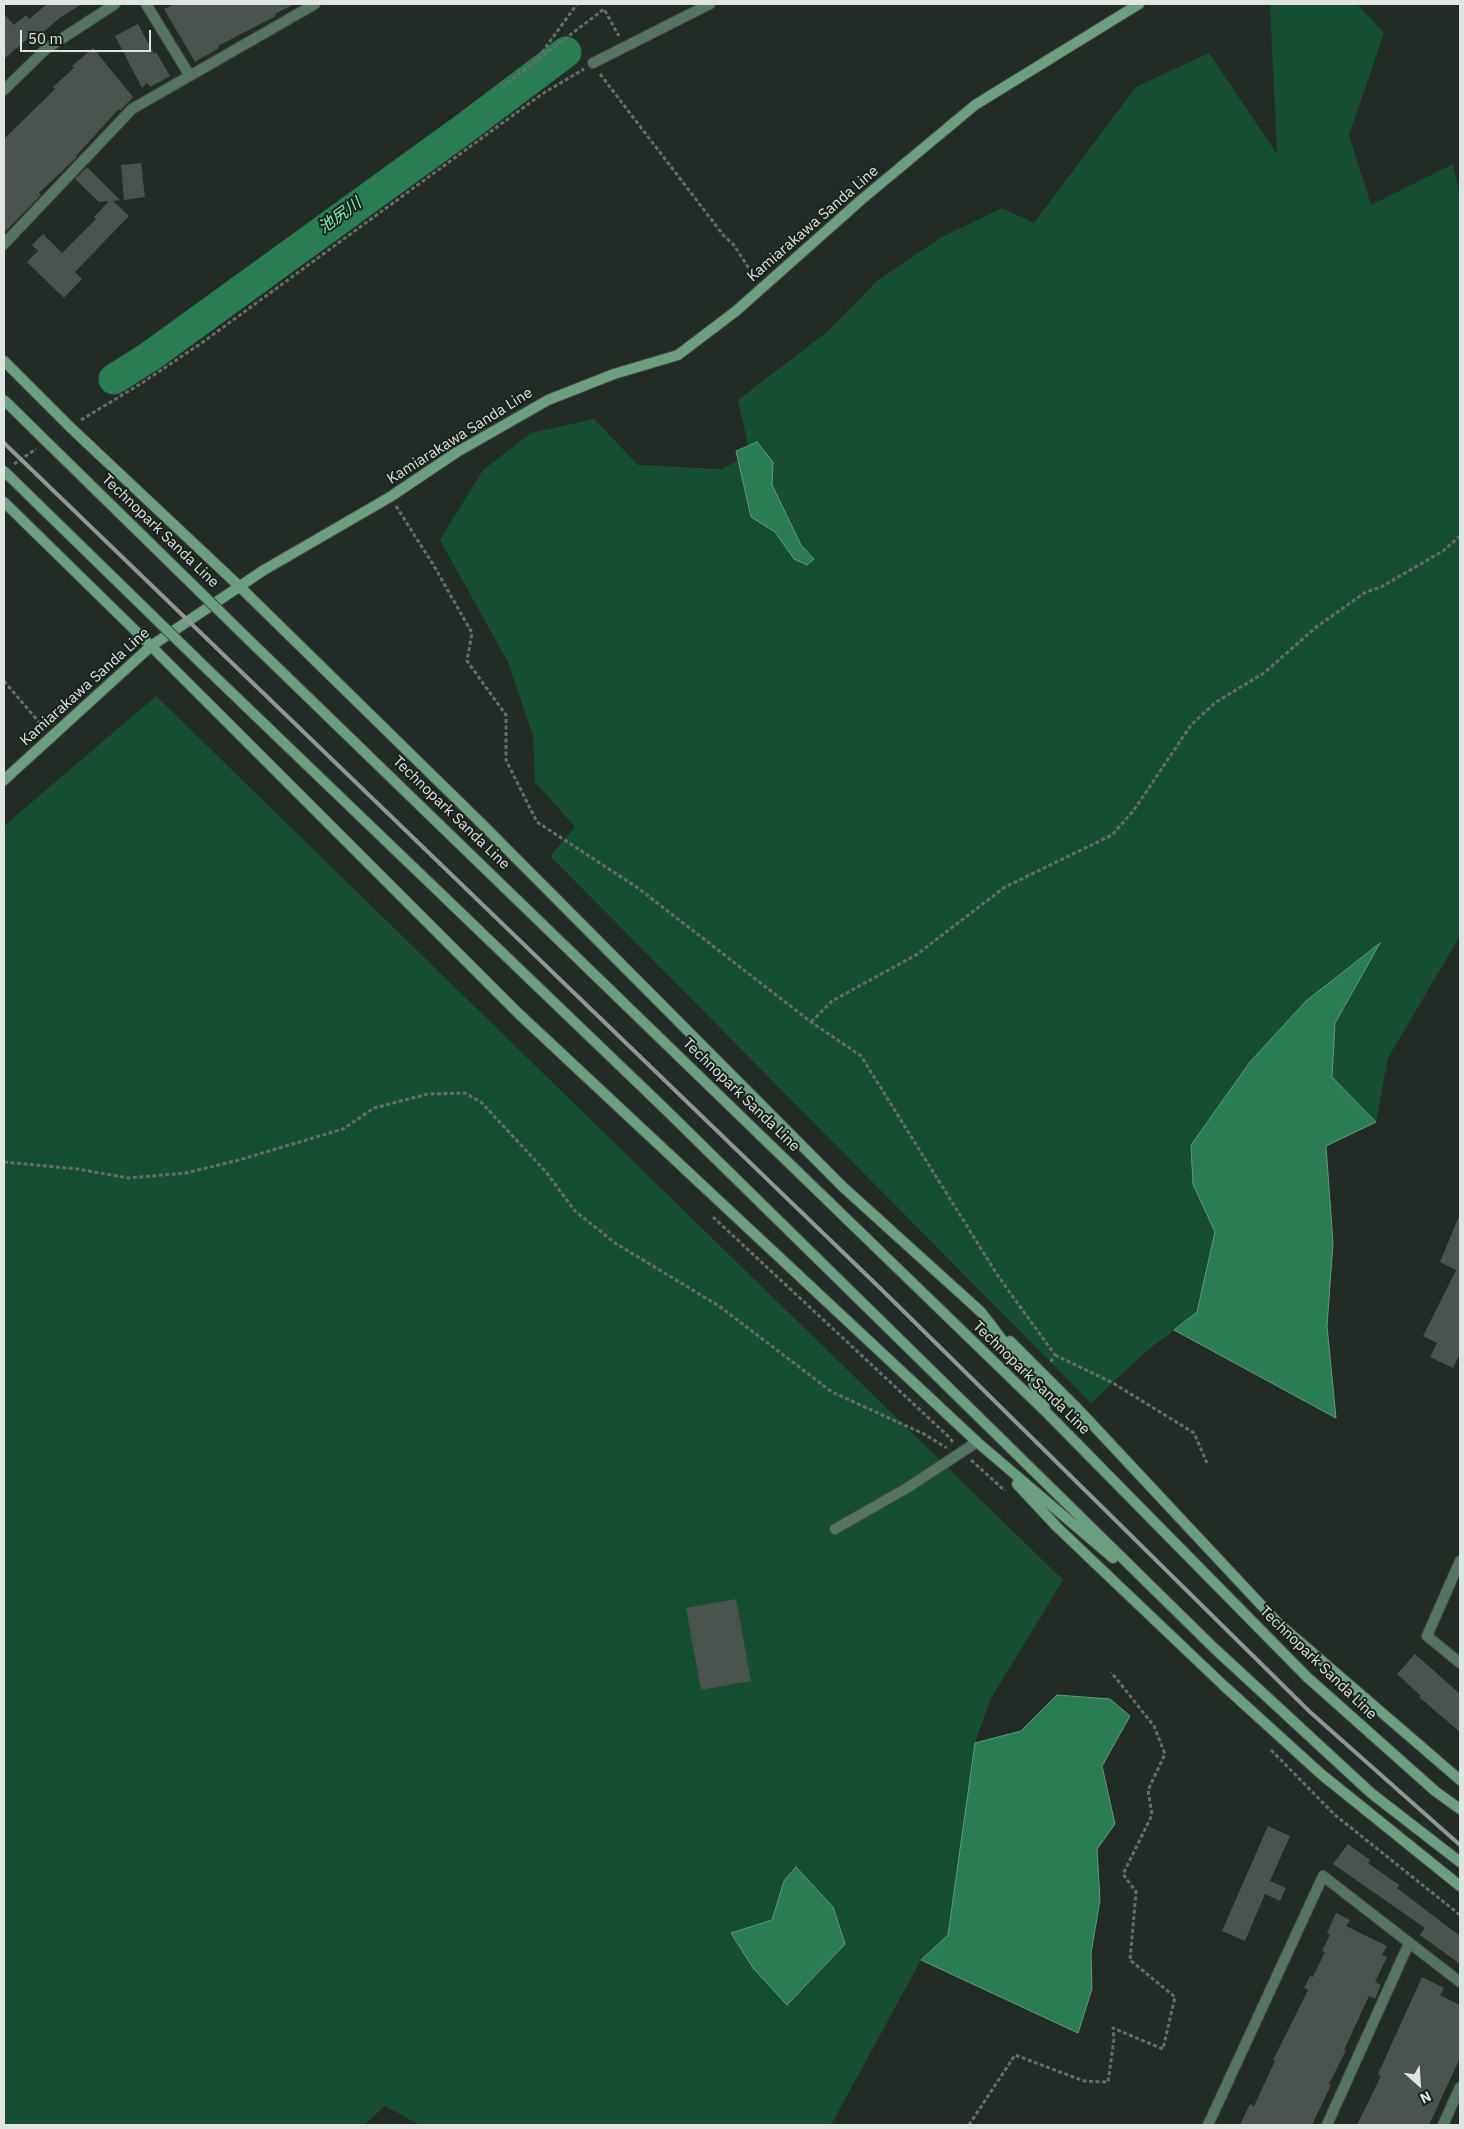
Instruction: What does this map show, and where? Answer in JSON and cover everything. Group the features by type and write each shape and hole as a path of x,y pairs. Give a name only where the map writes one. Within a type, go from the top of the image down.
{"main road":[{"name":"Kamiarakawa Sanda Line","path":"4,780 50,736 151,646 239,586 390,497 457,452 548,400 614,374 678,355 736,311 861,200 976,105 1139,4"},
{"path":"4,361 70,427 239,586 484,826 843,1187 981,1312 1043,1374 1278,1623 1460,1780"},
{"name":"Technopark Sanda Line","path":"4,400 1049,1415 1307,1677 1435,1791 1460,1809"},
{"path":"8,468 208,670 666,1110 1175,1610 1371,1793 1460,1862"},
{"path":"4,502 151,646 518,1014 977,1442 1175,1610"},
{"path":"981,1312 1030,1376 1049,1415"},
{"path":"986,1450 1057,1527 1223,1685 1321,1774 1460,1886"}],"street":[{"path":"4,90 46,49 115,4"},
{"path":"146,4 190,76"},
{"path":"4,244 132,109 314,4"},
{"path":"593,63 710,4"},
{"path":"835,1529 908,1488 977,1442"},
{"path":"1460,1561 1427,1636 1460,1663"},
{"path":"1208,2125 1323,1876 1460,1982"},
{"path":"1327,2125 1410,1943"},
{"path":"1443,2125 1460,2087"}],"path":[{"path":"536,60 577,4"},
{"path":"502,87 604,9 625,47"},
{"path":"70,427 142,383 195,347 542,94 593,63 607,84 724,236 734,245 762,289"},
{"path":"8,468 37,449"},
{"path":"390,497 434,566 472,633 467,661 506,714 506,760 538,822 638,888 810,1022 860,1056 998,1276 1055,1355 1113,1383 1194,1433 1207,1464"},
{"path":"810,1022 832,1001 916,955 1005,887 1112,835 1134,810 1191,725 1216,702 1264,673 1315,628 1366,592 1381,587 1443,551 1460,536"},
{"path":"4,681 50,736"},
{"path":"4,1162 78,1169 128,1178 186,1173 239,1160 343,1129 374,1108 428,1094 466,1093 481,1102 546,1172 575,1211 615,1243 719,1306 832,1392 961,1453"},
{"path":"1043,1374 1055,1355"},
{"path":"969,2125 1015,2055 1084,2080 1108,2082 1114,2039 1113,2028 1163,2049 1175,1997 1130,1960 1136,1892 1123,1874 1152,1815 1148,1790 1165,1754 1154,1726 1111,1672"}],"shaded area":[{"path":"1270,4 1357,4 1384,33 1349,135 1371,205 1453,164 1460,195 1460,936 1388,1058 1376,1122 1332,1077 1335,1022 1378,944 1306,1001 1250,1062 1191,1144 1193,1184 1215,1231 1197,1313 1149,1349 1091,1403 550,856 575,827 535,782 533,736 508,662 440,540 483,470 531,433 594,419 638,465 722,469 750,454 738,400 827,332 877,281 940,238 1002,208 1034,223 1136,87 1209,53 1277,154"},
{"path":"757,442 773,462 772,485 801,545 814,559 807,565 794,559 775,532 751,517 736,451"},
{"path":"156,696 1063,1580 990,1700 975,1743 948,1935 921,1960 831,2125 420,2125 385,2106 364,2125 4,2125 4,826"},
{"path":"1380,943 1335,1023 1332,1077 1376,1122 1326,1146 1333,1243 1327,1326 1336,1418 1174,1330 1197,1312 1215,1232 1193,1184 1191,1145 1250,1062 1306,1001"},
{"path":"1057,1695 1110,1699 1130,1716 1102,1766 1115,1824 1097,1849 1100,1900 1091,1953 1092,1989 1078,2033 921,1960 948,1935 975,1743 1021,1731"},
{"path":"796,1867 833,1907 845,1944 787,2005 753,1968 731,1933 772,1920 784,1881"}],"building":[{"path":"47,4 82,4 61,17 35,39 32,35 4,59 4,14 14,25 26,15 29,19"},
{"path":"174,4 294,4 275,14 276,16 218,46 219,48 195,62 164,9"},
{"path":"138,24 154,54 156,52 170,76 150,87 147,83 142,88 115,36"},
{"path":"93,48 133,97 120,111 119,109 77,157 39,193 41,195 4,233 4,139 55,89 53,87 74,68 72,66"},
{"path":"141,163 145,197 124,200 121,165"},
{"path":"87,167 120,200 113,201 129,216 75,272 82,279 64,298 27,262 38,251 32,245 43,234 62,253 96,219 94,217 109,201 99,202 75,179"},
{"path":"1460,1214 1460,1354 1453,1368 1430,1357 1437,1343 1423,1336 1456,1270 1440,1262"},
{"path":"736,1599 751,1681 701,1690 686,1608"},
{"path":"1415,1654 1460,1694 1460,1732 1419,1697 1421,1696 1397,1674"},
{"path":"1268,1826 1290,1836 1270,1881 1286,1888 1280,1901 1265,1894 1245,1941 1222,1931"},
{"path":"1348,1844 1370,1860 1368,1863 1399,1885 1397,1888 1460,1936 1460,1964 1420,1935 1425,1928 1333,1864"},
{"path":"1336,1913 1350,1920 1346,1926 1387,1946 1382,1955 1387,1957 1375,1982 1381,1985 1375,1999 1369,1996 1312,2125 1240,2125 1250,2104 1254,2106 1275,2061 1273,2060 1308,1990 1304,1988 1310,1976 1313,1977 1325,1952 1322,1951 1330,1935 1327,1933"},
{"path":"1422,1977 1444,1988 1440,1995 1460,2005 1460,2058 1429,2125 1357,2125 1381,2076 1378,2074"}],"waterway":[{"name":"池尻川","path":"114,379 149,357 465,128 566,52"}],"railway":[{"path":"4,443 881,1289 1310,1712 1460,1845"}]}
